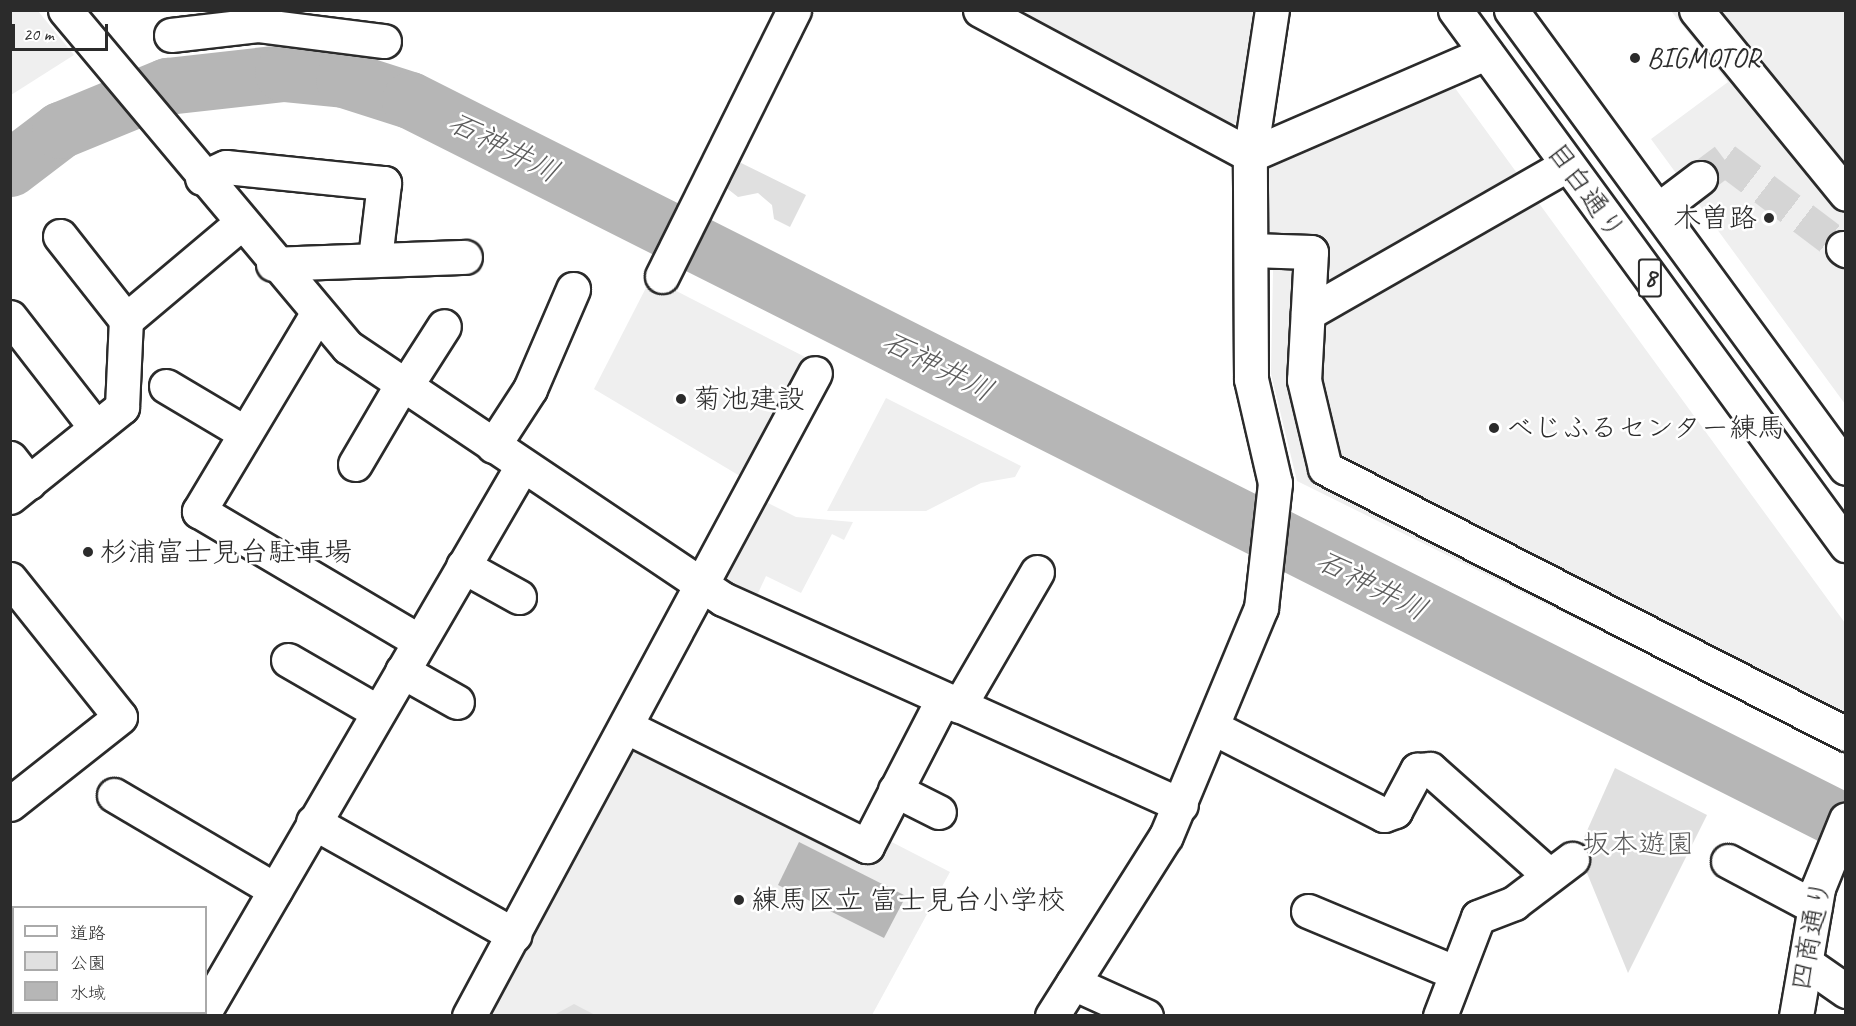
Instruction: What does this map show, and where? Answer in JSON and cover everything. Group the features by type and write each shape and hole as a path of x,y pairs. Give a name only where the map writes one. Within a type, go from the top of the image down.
{"street":[{"path":"65,10 273,264 348,347 701,586 1181,805"},
{"path":"664,273 794,10"},
{"path":"980,10 1250,155"},
{"path":"1052,1016 1181,805 1261,608 1275,494 1251,379 1250,155 1272,10"},
{"name":"目白通り","path":"1455,10 1845,545"},
{"name":"目白通り","path":"1511,10 1845,468"},
{"path":"1696,10 1845,194"},
{"path":"182,26 257,25 384,41"},
{"path":"1250,155 1486,53"},
{"path":"1308,313 1566,165"},
{"path":"202,178 226,167 384,183 375,259"},
{"path":"1658,210 1700,178"},
{"path":"126,320 240,224"},
{"path":"17,479 96,428 122,407 126,320 60,236"},
{"path":"1251,250 1311,252 1304,380 1325,468 1845,734"},
{"path":"273,264 465,257"},
{"path":"493,446 530,389 573,289"},
{"path":"317,314 199,511 419,641"},
{"path":"10,317 96,428"},
{"path":"355,464 403,386 444,326"},
{"path":"469,1016 627,727 815,373"},
{"path":"166,386 245,433"},
{"path":"207,1007 522,466"},
{"path":"463,566 519,597"},
{"path":"627,727 867,846 895,790 1037,572"},
{"path":"10,579 120,717 10,804"},
{"path":"288,660 378,712"},
{"path":"402,671 457,702"},
{"path":"1214,728 1384,815 1395,811 1417,770 1430,769 1560,867 1514,903 1478,917 1440,1016"},
{"path":"895,790 939,812"},
{"path":"114,795 275,890"},
{"name":"四商通り","path":"1796,1016 1815,907 1832,864 1845,819"},
{"path":"313,822 514,935"},
{"path":"1728,861 1815,907"},
{"path":"1308,911 1456,973"},
{"path":"1806,963 1845,991"},
{"path":"1073,983 1146,1016"}],"shaded area":[{"path":"11,10 38,11 74,55 11,95"},
{"path":"1020,11 1253,11 1238,122 1227,126"},
{"path":"1671,11 1845,11 1845,404 1651,139 1728,82"},
{"name":"べじふるセンター練馬","path":"1455,88 1845,623 1845,752 1297,481 1271,374 1273,272 1264,167"},
{"path":"651,278 809,359 745,479 594,389"},
{"path":"886,398 1021,466 1015,477 981,483 926,511 827,511"},
{"path":"762,500 796,517 853,522 844,540 832,534 801,593 766,576 754,602 720,581"},
{"name":"練馬区立 富士見台小学校","path":"629,743 882,837 950,872 872,1015 480,1016"}],"green space":[{"path":"733,159 806,195 790,227 774,219 772,205 758,193 738,197 724,186"},
{"name":"坂本遊園","path":"1615,768 1707,815 1628,973 1578,851"},
{"path":"574,1004 595,1015 554,1015"}],"water":[{"path":"799,842 906,896 884,938 778,885"}],"waterway":[{"name":"石神井川","path":"10,168 60,130 167,86 283,73 344,79 410,100 1846,823"}],"tunnel":[{"path":"1700,178 1725,159 1843,248"}],"place":[{"name":"BIGMOTOR","path":"1635,58"},
{"name":"木曽路","path":"1769,218"},
{"name":"菊池建設","path":"681,399"},
{"name":"べじふるセンター練馬","path":"1494,428"},
{"name":"杉浦富士見台駐車場","path":"88,552"},
{"name":"練馬区立 富士見台小学校","path":"739,900"}]}
